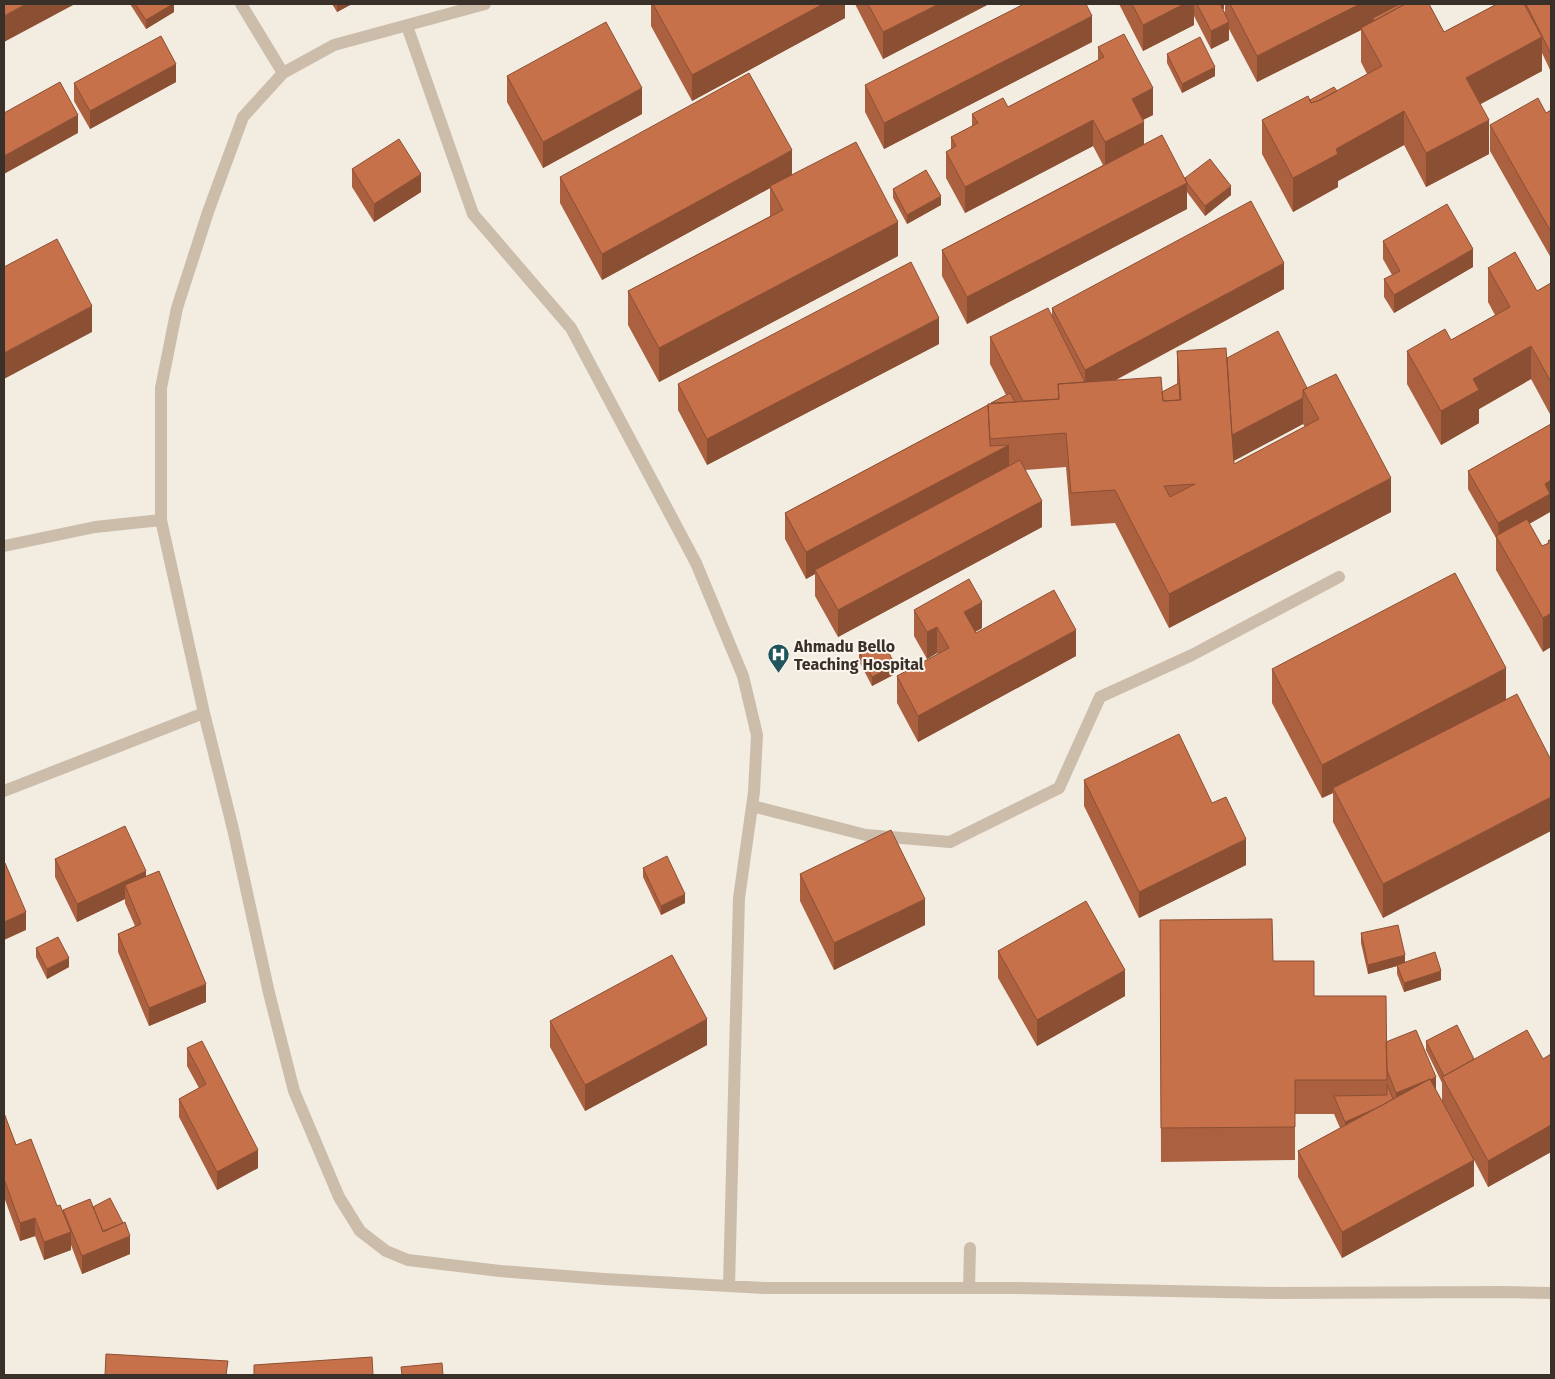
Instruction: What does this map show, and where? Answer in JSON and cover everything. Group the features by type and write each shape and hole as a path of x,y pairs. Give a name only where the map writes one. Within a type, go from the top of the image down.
{"street":[{"path":"241,4 283,73"},
{"path":"485,4 334,45 283,73 243,117 208,212 177,308 161,388 161,520 269,993 294,1091 339,1197 360,1231 386,1251 408,1260 500,1271 594,1279 766,1288 969,1288 1277,1293 1551,1293"},
{"path":"408,26 473,214 572,328 696,563 743,676 756,736 752,806 739,898 729,1286"},
{"path":"4,546 95,528 161,520"},
{"path":"752,806 866,834 950,842 1059,788 1100,696 1192,654 1339,577"},
{"path":"4,791 204,713"},
{"path":"969,1288 970,1248"}],"building":[{"path":"4,4 26,4 4,16"},
{"path":"135,4 173,4 146,20"},
{"path":"653,4 823,4 692,75"},
{"path":"868,4 939,4 883,32"},
{"path":"1024,4 1086,4 1092,16 884,123 865,85"},
{"path":"1132,4 1184,4 1143,25"},
{"path":"1197,4 1220,4 1229,22 1211,31"},
{"path":"1230,4 1360,4 1257,56"},
{"path":"1400,4 1405,4 1374,21 1373,18"},
{"path":"1405,4 1429,4 1444,32 1497,4 1524,4 1542,37 1466,78 1489,120 1426,153 1404,111 1336,149 1338,154 1293,178 1262,120 1308,96 1311,103 1320,100 1382,66 1361,28"},
{"path":"1526,4 1551,4 1551,54"},
{"path":"606,22 642,88 543,142 507,76"},
{"path":"1124,34 1153,88 1132,99 1144,122 1105,142 1093,120 965,187 946,152 956,146 951,137 978,123 972,114 1003,98 1008,107 1104,57 1098,47"},
{"path":"161,36 176,64 90,111 74,83"},
{"path":"1200,37 1215,67 1182,84 1167,54"},
{"path":"749,73 792,150 602,254 560,177"},
{"path":"60,82 78,115 4,156 4,113"},
{"path":"1334,87 1337,91 1311,103 1310,100"},
{"path":"1538,98 1546,113 1551,110 1551,232 1490,125"},
{"path":"1162,135 1187,183 967,297 942,250"},
{"path":"399,139 421,174 374,204 352,169"},
{"path":"856,142 898,222 659,348 628,291 783,210 770,186"},
{"path":"1210,159 1231,186 1205,206 1185,178"},
{"path":"926,170 941,196 907,215 893,189"},
{"path":"1251,201 1284,263 1085,370 1052,308"},
{"path":"1447,204 1473,249 1394,295 1384,279 1400,271 1383,241"},
{"path":"57,239 92,306 4,353 4,267"},
{"path":"1515,252 1537,291 1551,283 1551,382 1531,346 1473,379 1479,390 1441,411 1407,351 1445,329 1451,340 1510,307 1488,268"},
{"path":"911,262 939,318 707,439 678,384"},
{"path":"1048,308 1085,382 1058,384 1059,399 1023,401 990,337"},
{"path":"1278,331 1307,388 1303,390 1303,398 1232,435 1227,358"},
{"path":"1226,348 1234,464 1319,419 1303,390 1336,374 1391,478 1169,594 1115,490 1071,493 1066,433 990,439 988,404 1059,399 1058,384 1161,377 1163,401 1181,400 1177,351","holes":["1195,484 1170,497 1164,486"]},
{"path":"1179,383 1180,400 1163,401 1162,392"},
{"path":"1010,393 1015,402 991,403"},
{"path":"988,405 990,446 1009,445 806,552 785,513"},
{"path":"1551,424 1551,480 1545,484 1550,494 1498,523 1468,471"},
{"path":"1020,460 1042,501 838,610 815,570"},
{"path":"1527,519 1542,546 1549,543 1548,541 1551,539 1551,613 1543,618 1496,536"},
{"path":"1455,573 1506,668 1322,765 1272,669"},
{"path":"969,579 982,602 964,612 976,633 1054,590 1076,630 918,716 897,676 949,648 937,627 927,632 914,610"},
{"path":"882,639 895,665 872,677 859,651"},
{"path":"1517,694 1551,760 1551,797 1383,884 1333,788"},
{"path":"1179,734 1212,803 1226,797 1246,839 1139,892 1084,780"},
{"path":"125,826 146,871 77,904 55,859"},
{"path":"891,830 925,899 834,943 800,874"},
{"path":"667,856 685,894 661,906 643,868"},
{"path":"4,863 26,912 4,922"},
{"path":"159,871 206,984 149,1008 118,934 141,924 125,885"},
{"path":"1086,901 1125,970 1037,1020 998,951"},
{"path":"1272,919 1273,961 1314,961 1314,996 1386,996 1387,1080 1295,1080 1295,1127 1161,1128 1160,920"},
{"path":"1398,925 1405,955 1368,965 1361,933"},
{"path":"58,937 69,958 47,969 36,948"},
{"path":"1435,952 1441,971 1404,983 1397,965"},
{"path":"672,955 707,1019 585,1085 550,1021"},
{"path":"1457,1025 1474,1059 1444,1076 1426,1041"},
{"path":"1416,1030 1436,1077 1396,1093 1387,1070 1386,1042"},
{"path":"1527,1030 1543,1059 1551,1054 1551,1125 1488,1161 1442,1077"},
{"path":"202,1041 258,1150 217,1172 179,1099 206,1084 187,1048"},
{"path":"1430,1079 1474,1160 1342,1232 1298,1151"},
{"path":"1387,1084 1393,1099 1345,1122 1334,1096 1387,1095"},
{"path":"4,1113 16,1145 31,1139 57,1206 60,1205 71,1232 44,1242 35,1218 20,1223 4,1179"},
{"path":"110,1198 123,1223 103,1231 93,1207"},
{"path":"90,1199 103,1232 125,1222 130,1236 82,1256 63,1210"},
{"path":"106,1354 228,1361 226,1375 105,1375"},
{"path":"372,1357 373,1375 254,1375 254,1365"},
{"path":"442,1363 443,1375 402,1375 401,1367"}],"place":[{"name":"Ahmadu Bello Teaching Hospital","path":"778,674"}]}
